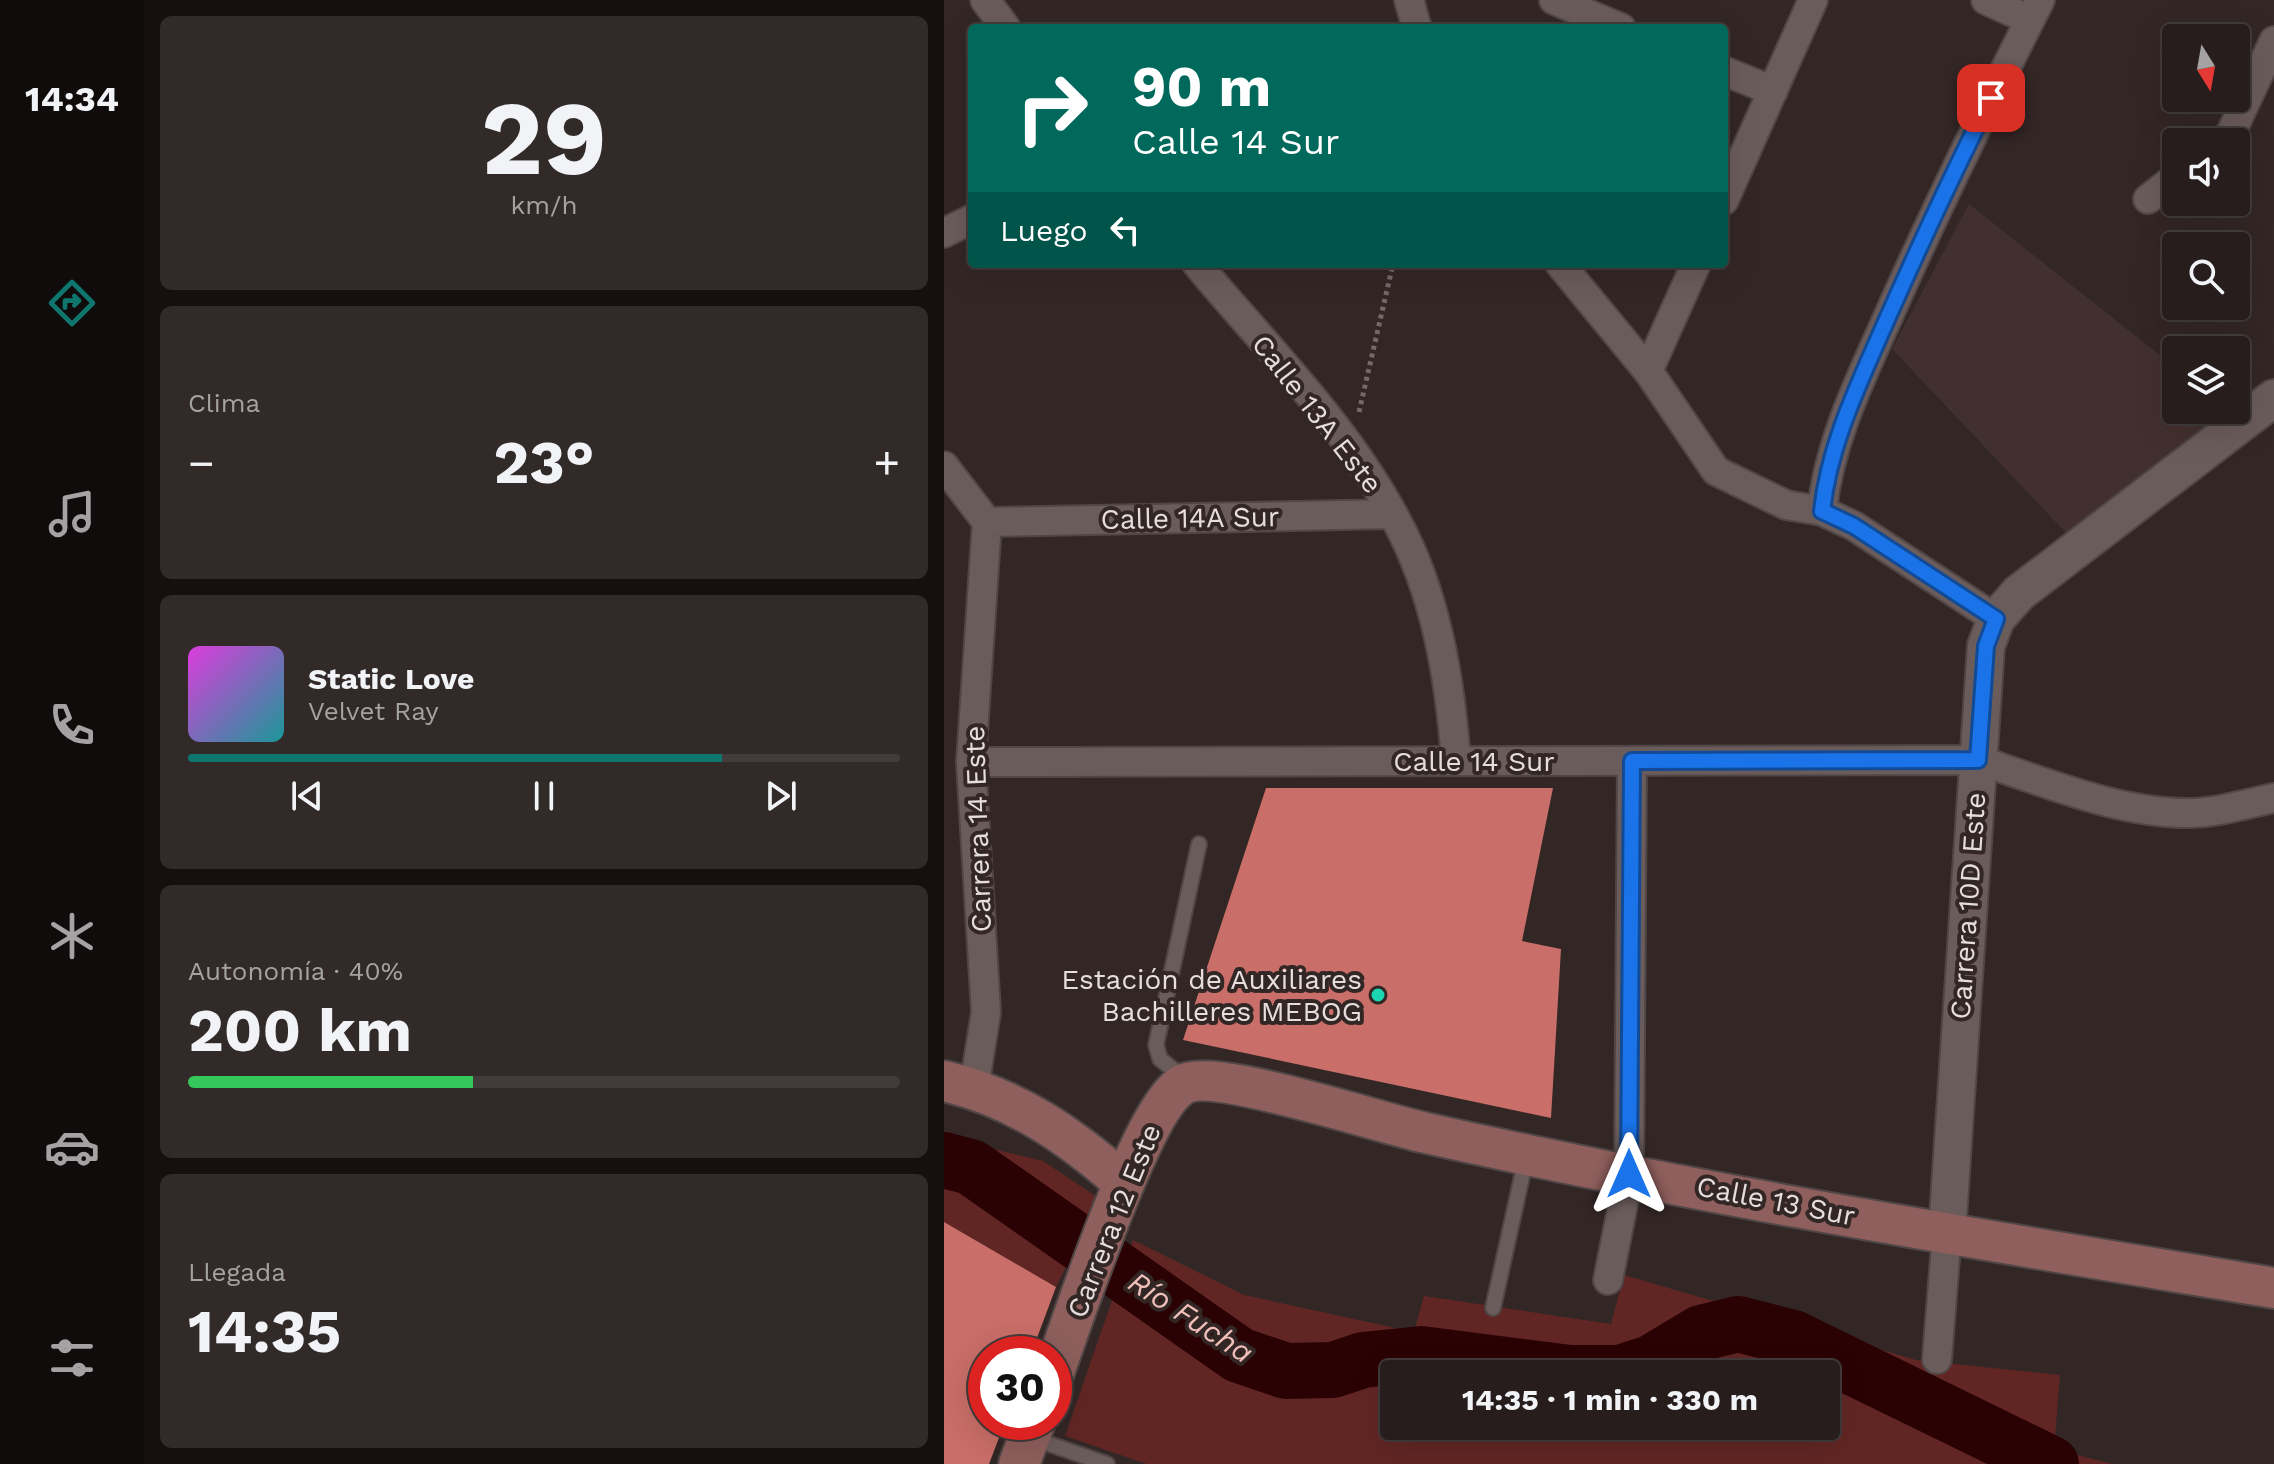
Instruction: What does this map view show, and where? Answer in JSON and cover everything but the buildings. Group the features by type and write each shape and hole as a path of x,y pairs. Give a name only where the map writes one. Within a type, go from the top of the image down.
{"main road":[{"name":"Calle 13 Sur","path":"1189,1081 1222,1081 1373,1121 1629,1174 1947,1233 2274,1288"},
{"name":"Carrera 12 Este","path":"1067,1336 1124,1183 1166,1100 1189,1081"},
{"path":"959,1084 1008,1100 1042,1118 1124,1183"}],"street":[{"path":"985,0 1003,24"},
{"path":"1409,0 1416,24"},
{"path":"1554,0 1611,24"},
{"path":"1728,191 1813,0"},
{"path":"1822,511 1830,456 1850,404 1939,202 2035,10 1986,0"},
{"path":"2233,128 2274,41"},
{"path":"1728,73 1773,91"},
{"path":"2148,199 2162,188"},
{"path":"944,233 968,221"},
{"name":"Calle 13A Este","path":"1200,268 1350,448 1393,514 1432,611 1452,704 1456,761"},
{"path":"1563,268 1648,371 1716,471 1786,505 1822,511 1854,526 1996,619"},
{"path":"1648,371 1694,268"},
{"name":"Carrera 10D Este","path":"1937,1359 1986,646 1996,619 2019,593 2274,398"},
{"path":"944,466 987,522"},
{"name":"Calle 14A Sur","path":"987,522 1393,514"},
{"name":"Carrera 14 Este","path":"959,1084 986,1012 971,762 987,522"},
{"name":"Calle 14 Sur","path":"971,762 1978,760 2102,800 2160,812 2192,813 2274,798"},
{"path":"1608,1280 1629,1174 1632,761"}],"lane":[{"path":"1189,1081 1160,1059 1156,1045 1199,844"},
{"path":"1493,1308 1527,1154"},
{"path":"1028,1441 1107,1464"}],"path":[{"path":"1350,448 1392,268"}],"shaded area":[{"path":"1969,204 2162,357 2162,424 2217,424 2067,534 1892,349"},
{"path":"944,1137 1043,1161 1100,1199 1056,1287 944,1222"},
{"path":"1133,1240 1244,1295 1414,1332 1424,1296 1611,1324 1624,1275 1916,1360 2060,1375 2054,1449 2112,1464 1147,1464 1072,1438 1072,1416"}],"waterway":[{"name":"Río Fucha","path":"944,1160 971,1167 1239,1355 1286,1371 1333,1370 1363,1360 1421,1354 1570,1373 1620,1373 1651,1363 1701,1333 1738,1324 1793,1338 2051,1464"}],"place":[{"name":"Estación de Auxiliares Bachilleres MEBOG","path":"1378,995"}],"route":[{"path":"1629,1174 1632,761 1978,760 1986,646 1996,619 1854,526 1822,511 1830,456 1850,404 1939,202 1991,98"}]}
